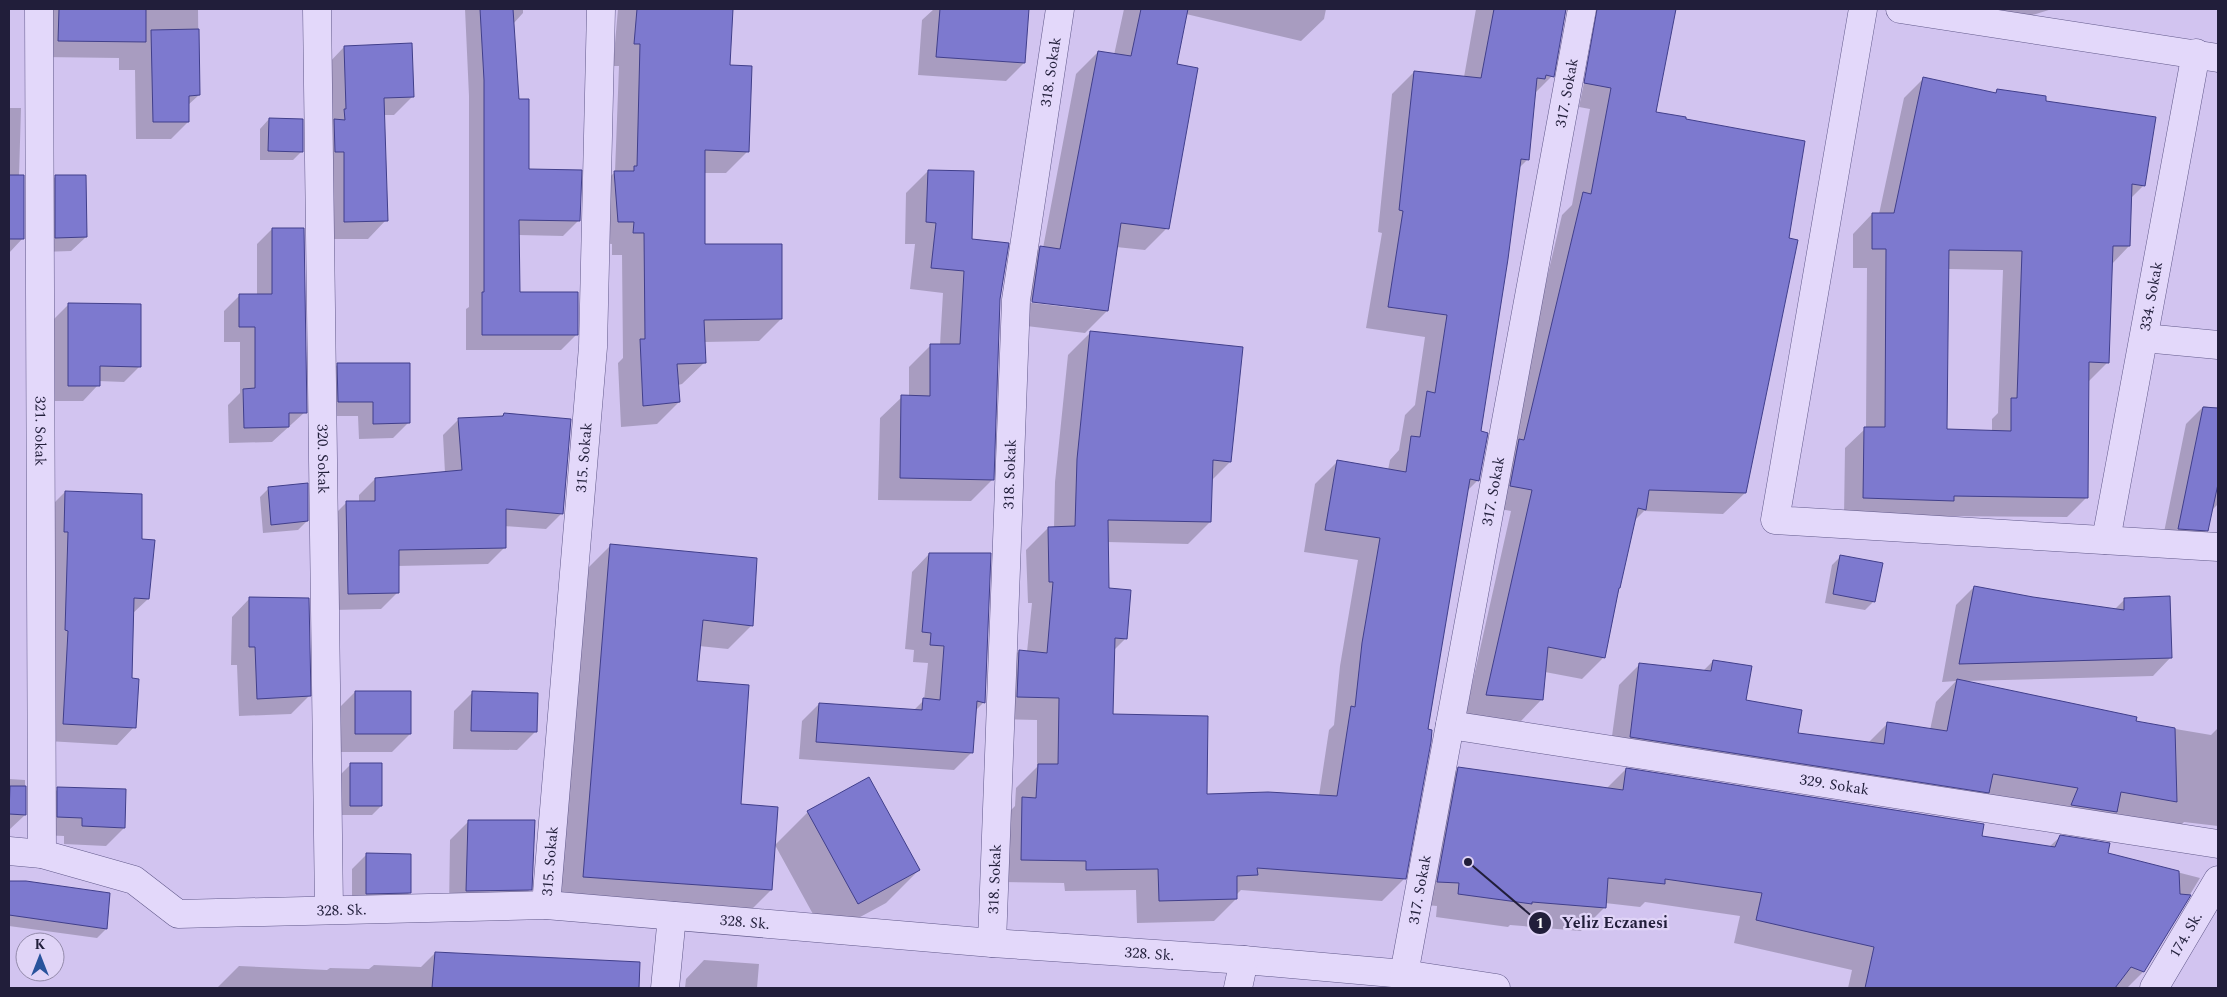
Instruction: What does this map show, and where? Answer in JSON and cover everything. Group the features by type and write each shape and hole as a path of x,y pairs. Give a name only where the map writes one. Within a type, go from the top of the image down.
{"street":[{"name":"321. Sokak","path":"39,9 42,854"},
{"name":"320. Sokak","path":"317,9 329,910"},
{"name":"315. Sokak","path":"546,905 593,347 601,9"},
{"name":"318. Sokak","path":"992,943 1016,300 1060,9"},
{"name":"317. Sokak","path":"1404,974 1582,9"},
{"path":"1863,9 1775,520 2218,547"},
{"path":"1900,9 2207,56"},
{"name":"334. Sokak","path":"2106,540 2144,338 2207,56"},
{"path":"2144,338 2218,345"},
{"name":"329. Sokak","path":"1450,725 2218,844"},
{"name":"328. Sk.","path":"9,851 42,854 134,880 178,914 546,905 992,943 1244,960 1404,974 1496,988"},
{"name":"174. Sk.","path":"2154,988 2218,880"},
{"path":"665,988 672,916"},
{"path":"1238,988 1244,960"}],"building":[{"path":"59,9 146,9 146,42 58,41"},
{"path":"480,9 513,9 519,99 529,99 529,169 582,170 580,221 519,220 520,292 578,292 578,335 482,335 482,292 484,292 484,80"},
{"path":"637,9 733,9 730,65 752,66 749,152 705,150 705,244 782,244 782,319 704,320 706,363 677,364 680,402 643,406 640,339 645,339 644,233 633,233 634,222 618,222 614,171 634,171 634,166 637,166 640,44 634,44"},
{"path":"940,9 1029,9 1025,63 936,57"},
{"path":"1141,9 1188,9 1177,64 1198,68 1169,229 1121,223 1108,311 1032,302 1040,246 1060,249 1098,51 1131,56"},
{"path":"1494,9 1566,9 1554,77 1546,75 1545,79 1537,78 1529,160 1521,159 1508,259 1481,431 1488,433 1479,481 1470,479 1428,729 1432,730 1431,742 1406,879 1257,868 1258,875 1237,876 1237,899 1159,901 1158,869 1086,870 1086,861 1021,860 1022,797 1036,798 1038,764 1058,764 1059,698 1017,697 1019,650 1047,653 1053,582 1049,582 1048,527 1075,526 1077,459 1090,331 1243,347 1231,462 1213,460 1211,522 1108,520 1109,588 1131,590 1127,639 1115,638 1113,714 1208,716 1207,794 1268,792 1337,796 1351,706 1355,707 1362,643 1380,538 1325,530 1337,460 1406,472 1411,436 1420,437 1427,391 1435,393 1447,315 1388,307 1403,211 1399,210 1414,71 1481,78"},
{"path":"1597,9 1676,9 1656,112 1805,141 1789,238 1798,240 1746,493 1649,490 1646,510 1638,508 1605,658 1548,647 1543,700 1486,695 1532,490 1510,486 1519,439 1524,440 1583,192 1591,194 1611,88 1584,83"},
{"path":"199,29 200,95 189,96 189,122 153,122 151,30"},
{"path":"412,43 414,97 384,98 388,221 344,222 344,152 335,152 334,119 345,120 344,46"},
{"path":"1923,77 1996,93 1997,89 2046,96 2046,101 2156,117 2145,186 2132,184 2130,246 2113,246 2109,363 2089,362 2088,498 1954,496 1954,501 1863,498 1864,427 1885,427 1886,249 1872,249 1872,213 1894,213","holes":["1949,250 2022,251 2017,398 2011,398 2011,431 1947,429"]},
{"path":"269,118 303,119 303,152 268,151"},
{"path":"928,170 974,171 972,239 1009,243 1000,299 994,480 900,478 901,395 930,396 930,344 960,344 964,271 931,268 936,223 926,222"},
{"path":"9,175 24,175 24,239 9,239"},
{"path":"55,175 86,175 87,237 55,238"},
{"path":"272,228 304,228 307,413 289,413 289,427 244,428 243,389 255,388 255,327 239,327 239,294 272,294"},
{"path":"68,303 141,304 141,367 100,366 100,386 68,386"},
{"path":"337,363 410,363 410,423 373,424 373,402 338,402"},
{"path":"2203,407 2218,408 2218,484 2208,531 2178,529"},
{"path":"504,413 571,419 563,514 506,509 506,548 399,550 399,593 348,594 346,501 375,501 375,478 462,470 458,418 503,416"},
{"path":"308,483 308,521 271,525 268,487"},
{"path":"65,491 142,494 142,539 155,540 149,599 134,598 132,678 139,679 136,728 63,724 68,631 65,630 68,532 64,532"},
{"path":"610,544 757,558 753,626 703,620 697,681 749,685 741,804 778,807 772,890 583,877"},
{"path":"929,553 991,553 985,703 977,701 973,753 816,742 819,703 922,710 923,698 940,700 944,646 930,645 931,633 922,632"},
{"path":"1840,555 1883,563 1875,602 1833,594"},
{"path":"1974,586 2033,597 2124,610 2124,598 2170,596 2172,658 1959,664"},
{"path":"249,597 309,598 311,696 257,699 255,647 249,647"},
{"path":"1713,660 1752,666 1746,700 1802,710 1798,733 1884,744 1887,722 1947,731 1957,679 2137,717 2136,721 2175,728 2177,802 2121,792 2117,812 2071,805 2078,788 1993,774 1989,793 1630,737 1639,663 1711,671"},
{"path":"355,691 411,691 411,734 355,734"},
{"path":"472,691 538,693 537,732 471,731"},
{"path":"350,763 382,763 382,806 350,806"},
{"path":"1458,767 1623,790 1626,768 1984,824 1982,836 2055,847 2060,835 2110,843 2108,853 2179,871 2180,894 2191,895 2144,972 2131,967 2115,988 1865,988 1874,947 1756,920 1762,893 1665,879 1665,884 1608,878 1606,908 1532,902 1532,904 1458,894 1459,883 1437,882"},
{"path":"869,777 920,870 858,904 807,811"},
{"path":"10,786 26,786 26,815 9,814"},
{"path":"57,787 126,789 125,828 82,826 82,818 57,817"},
{"path":"468,820 535,820 532,890 466,891"},
{"path":"366,853 411,854 411,893 366,894"},
{"path":"9,881 26,881 110,893 107,929 9,915"},
{"path":"435,952 640,962 639,988 432,988"}],"place":[{"name":"Yeliz Eczanesi","path":"1468,862"}]}
